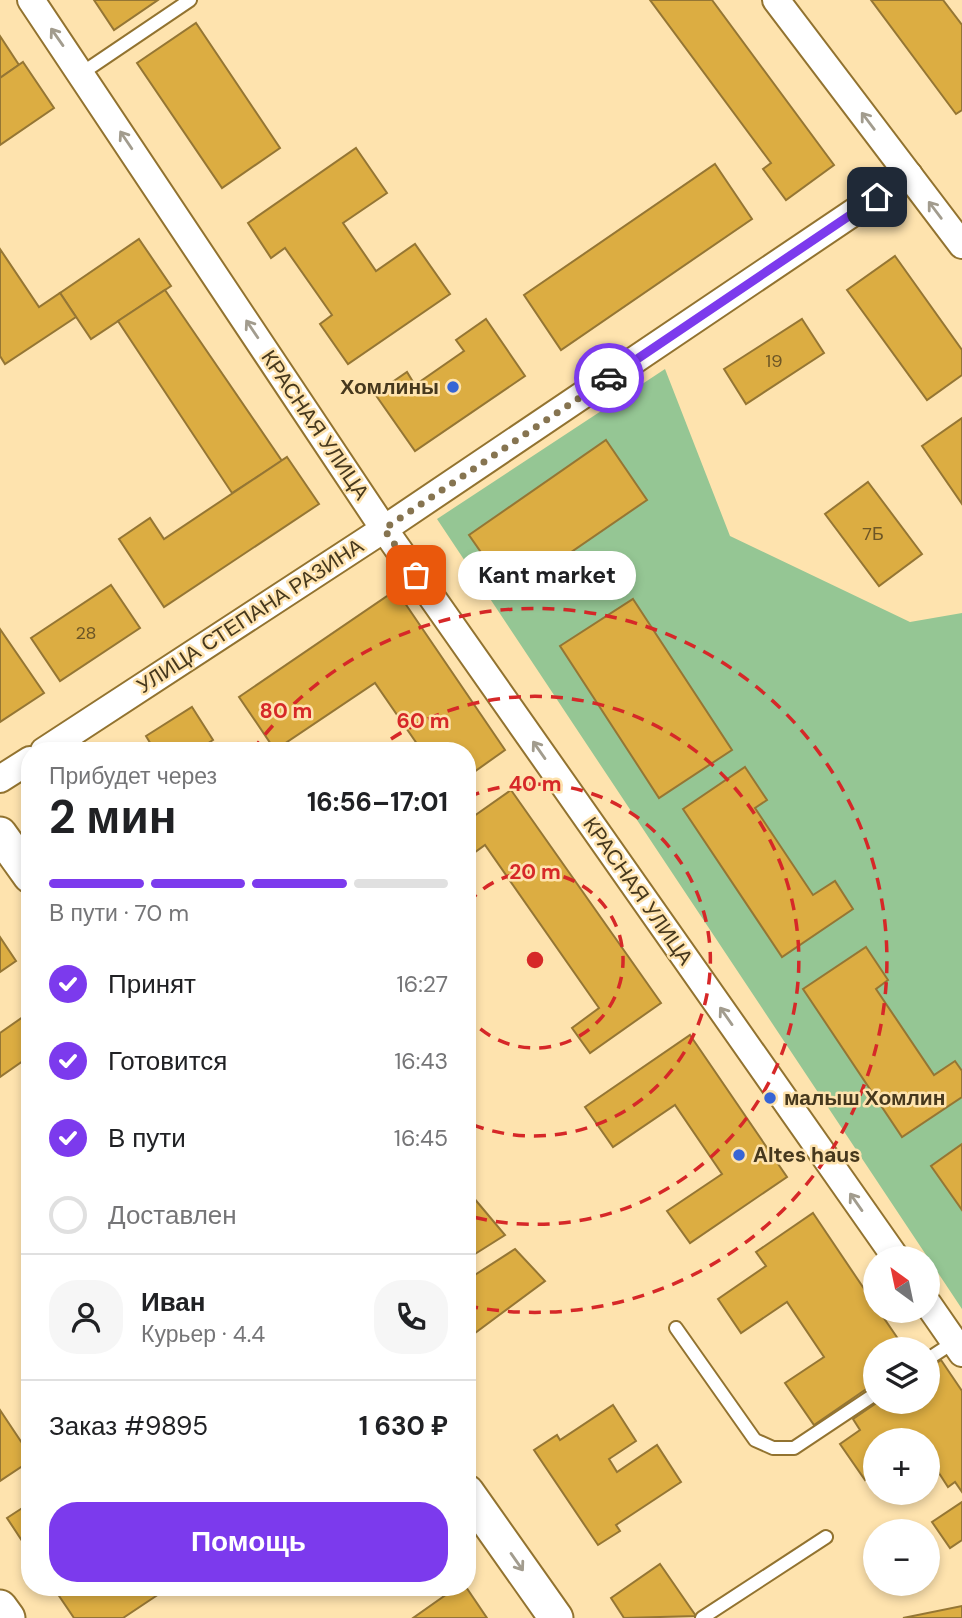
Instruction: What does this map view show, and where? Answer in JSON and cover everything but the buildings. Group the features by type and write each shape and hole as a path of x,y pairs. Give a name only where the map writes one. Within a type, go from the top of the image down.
{"street":[{"name":"КРАСНАЯ УЛИЦА","path":"31,0 384,529 887,1246"},
{"path":"776,0 962,245"},
{"name":"УЛИЦА СТЕПАНА РАЗИНА","path":"58,742 384,529 909,175"},
{"path":"0,779 21,766"},
{"path":"0,834 21,863"},
{"path":"940,1321 958,1347"},
{"path":"476,1505 556,1618"},
{"path":"0,1607 8,1618"}],"lane":[{"path":"82,73 190,0"},
{"path":"676,1328 755,1440 774,1448 794,1448 863,1402"},
{"path":"940,1354 958,1347"},
{"path":"702,1618 826,1537"}],"green space":[{"path":"665,369 730,536 910,622 962,613 962,1309 940,1276 940,1246 920,1246 437,519"}],"way so far":[{"path":"416,575 384,529 609,378"}],"place":[{"name":"Хомлины","path":"453,387"},
{"name":"Kant market","path":"416,575"},
{"name":"малыш Хомлин","path":"770,1098"},
{"name":"Altes haus","path":"739,1155"}],"route":[{"path":"609,378 877,197"}]}
